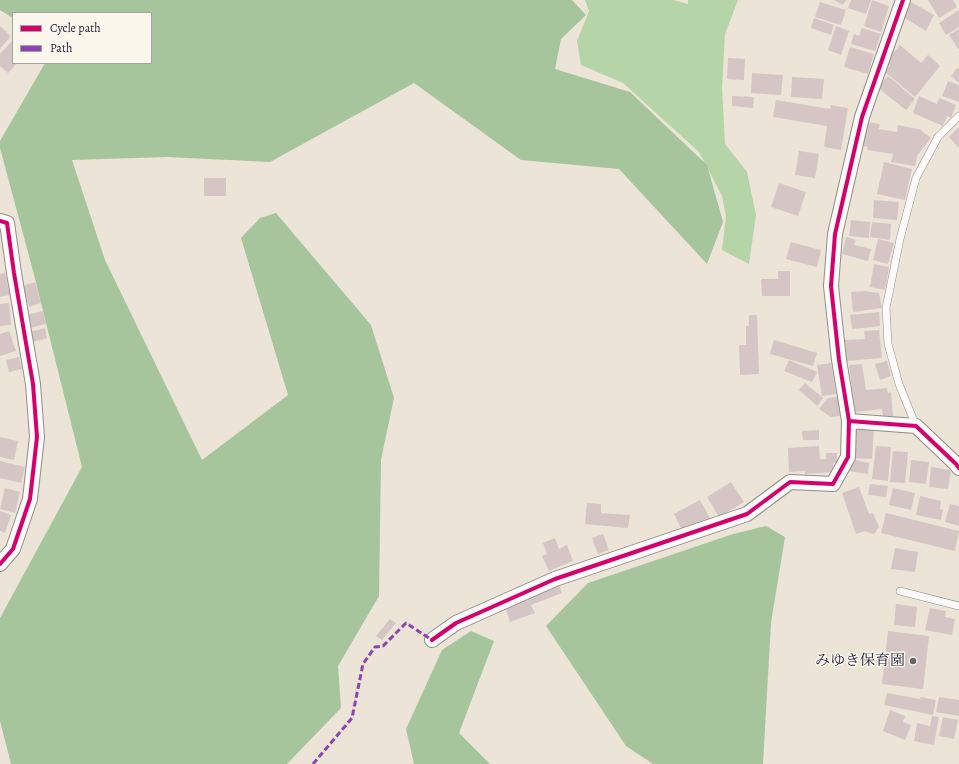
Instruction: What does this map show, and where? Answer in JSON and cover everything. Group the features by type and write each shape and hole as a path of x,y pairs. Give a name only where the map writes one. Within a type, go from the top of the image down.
{"street":[{"path":"432,640 456,623 555,579 747,514 790,482 833,484 848,457 848,421 839,360 831,286 835,234 862,117 903,0"},
{"path":"0,221 8,223 14,272 33,384 37,437 30,499 13,549 0,564"},
{"path":"848,421 916,426 959,468"}],"lane":[{"path":"916,426 899,384 888,344 886,308 900,239 916,178 938,137 959,116"},
{"path":"900,591 959,606"}],"green space":[{"path":"0,0 572,0 586,15 561,39 555,69 630,92 707,165 723,222 707,264 619,169 521,160 414,83 270,162 167,157 72,160 105,260 202,460 288,395 241,238 260,218 276,213 371,325 394,398 381,460 379,596 338,666 341,708 287,764 11,764 0,721 0,618 82,467 33,271 0,148 0,141 44,64 152,64 152,12 12,12 12,17 0,10"},
{"path":"585,0 673,0 688,4 688,0 738,0 725,34 722,87 725,144 747,172 756,215 749,264 722,250 726,216 722,196 699,152 623,83 581,65 577,41 589,11"},
{"path":"766,526 785,537 771,623 763,764 653,764 626,746 546,626 588,583 733,534"},
{"path":"471,631 494,641 459,733 490,764 414,764 406,729 442,650"}],"building":[{"path":"834,0 846,0 843,5"},
{"path":"851,0 871,0 866,14 848,8"},
{"path":"872,0 889,6 881,32 864,26"},
{"path":"928,0 953,0 957,7 939,18"},
{"path":"820,2 846,10 841,25 815,17"},
{"path":"911,2 934,15 926,31 903,17"},
{"path":"959,10 959,27 946,35 939,23"},
{"path":"814,18 834,25 831,35 811,28"},
{"path":"0,26 11,36 0,49"},
{"path":"836,26 849,31 841,55 828,50"},
{"path":"862,28 881,34 875,51 851,44 854,34 859,36"},
{"path":"959,29 959,50 949,35"},
{"path":"12,41 12,64 16,64 8,73 0,66 0,54"},
{"path":"900,45 921,63 928,55 940,66 915,97 885,72 890,65 886,61"},
{"path":"850,47 874,54 868,74 844,67"},
{"path":"728,58 745,59 744,80 727,79"},
{"path":"957,68 959,69 959,83 951,76"},
{"path":"752,73 783,75 781,95 751,93"},
{"path":"888,76 915,99 906,110 878,88"},
{"path":"792,77 824,79 822,99 791,97"},
{"path":"948,81 959,85 959,102 942,96"},
{"path":"732,96 754,97 753,108 732,106"},
{"path":"919,96 937,104 939,98 956,105 951,118 947,116 943,126 913,113"},
{"path":"776,100 830,109 831,105 848,108 841,150 824,147 827,126 773,117"},
{"path":"868,122 880,124 879,129 897,132 898,125 922,130 931,138 917,156 915,166 891,162 893,154 867,150 868,147 863,146"},
{"path":"959,127 959,148 949,137"},
{"path":"799,151 819,154 815,178 795,175"},
{"path":"884,162 912,169 905,200 877,194"},
{"path":"204,178 226,178 226,196 204,196"},
{"path":"779,183 806,192 798,216 771,207"},
{"path":"874,200 899,202 897,220 873,218"},
{"path":"851,220 870,222 869,238 849,236"},
{"path":"872,222 891,224 890,240 870,237"},
{"path":"846,237 856,240 854,245 871,249 868,261 842,254"},
{"path":"878,239 894,243 888,264 873,260"},
{"path":"791,242 821,250 817,267 786,259"},
{"path":"874,264 889,267 885,290 870,287"},
{"path":"778,271 790,271 790,296 762,296 761,279 778,279"},
{"path":"5,273 10,295 0,297 0,274"},
{"path":"35,282 41,303 29,307 22,286"},
{"path":"865,291 879,293 882,308 853,312 851,292"},
{"path":"9,303 11,325 0,326 0,304"},
{"path":"43,311 46,324 30,328 27,315"},
{"path":"879,312 880,326 852,329 850,315"},
{"path":"749,315 757,315 759,374 740,375 739,345 746,345 746,326 749,326"},
{"path":"45,328 47,338 32,342 29,332"},
{"path":"879,330 882,358 847,361 845,340 865,339 864,331"},
{"path":"9,331 16,351 0,356 0,334"},
{"path":"774,340 817,353 813,366 770,354"},
{"path":"19,357 22,369 9,372 6,360"},
{"path":"789,360 817,372 812,382 784,371"},
{"path":"887,361 891,376 880,380 875,364"},
{"path":"831,363 836,394 822,396 817,365"},
{"path":"862,364 866,390 887,388 888,393 891,392 893,416 883,416 882,409 855,412 849,365"},
{"path":"805,383 823,398 817,406 799,390"},
{"path":"838,397 840,416 831,417 819,409 828,398"},
{"path":"853,426 874,428 872,459 851,458"},
{"path":"819,430 819,440 803,440 802,431"},
{"path":"0,437 18,441 14,460 0,457"},
{"path":"819,446 820,459 826,459 826,453 837,453 837,463 833,463 834,472 805,474 805,471 789,472 788,448"},
{"path":"876,446 891,447 888,481 872,479"},
{"path":"893,451 908,452 905,483 890,482"},
{"path":"850,459 869,463 868,474 848,471"},
{"path":"911,460 929,462 926,484 909,482"},
{"path":"0,461 25,467 21,483 0,478"},
{"path":"931,467 951,470 948,489 929,487"},
{"path":"731,482 744,502 719,517 707,497"},
{"path":"870,484 888,486 886,497 868,495"},
{"path":"859,487 869,514 873,513 879,527 874,534 866,531 856,534 842,493"},
{"path":"5,488 20,492 15,513 0,509"},
{"path":"893,488 915,493 911,510 889,505"},
{"path":"920,496 941,501 940,509 943,510 941,520 916,515"},
{"path":"700,500 710,518 683,532 674,514"},
{"path":"587,503 601,504 601,513 630,515 628,528 585,524"},
{"path":"950,504 959,506 959,526 945,522"},
{"path":"0,511 11,515 5,533 0,531"},
{"path":"886,513 959,531 955,551 881,533"},
{"path":"603,534 609,550 598,554 592,538"},
{"path":"555,538 559,549 567,545 573,561 549,571 542,556 547,554 543,543"},
{"path":"895,548 918,552 915,572 891,569"},
{"path":"558,581 562,593 531,605 535,613 510,622 505,607"},
{"path":"896,604 917,607 915,627 894,625"},
{"path":"930,608 946,611 945,617 955,619 952,635 925,630"},
{"path":"390,619 396,623 382,640 376,636"},
{"path":"888,631 929,636 923,689 882,684"},
{"path":"887,693 920,699 921,697 936,700 933,715 884,705"},
{"path":"939,697 959,700 959,716 936,712"},
{"path":"890,710 905,716 903,722 911,725 905,740 883,731"},
{"path":"932,716 939,717 934,745 914,741 917,723 930,726"},
{"path":"943,717 958,720 954,739 939,736"}],"marked path":[{"path":"313,764 352,718 363,664 375,647 383,646 406,623 432,640"}],"cycle path":[{"path":"903,0 862,117 835,234 831,286 839,360 849,421 916,426 959,468"},
{"path":"0,221 7,223 33,384 37,437 30,499 13,549 0,564"},
{"path":"432,640 456,623 555,579 747,514 790,482 833,484 848,457 849,421"}],"place":[{"name":"みゆき保育園","path":"913,661"}]}
